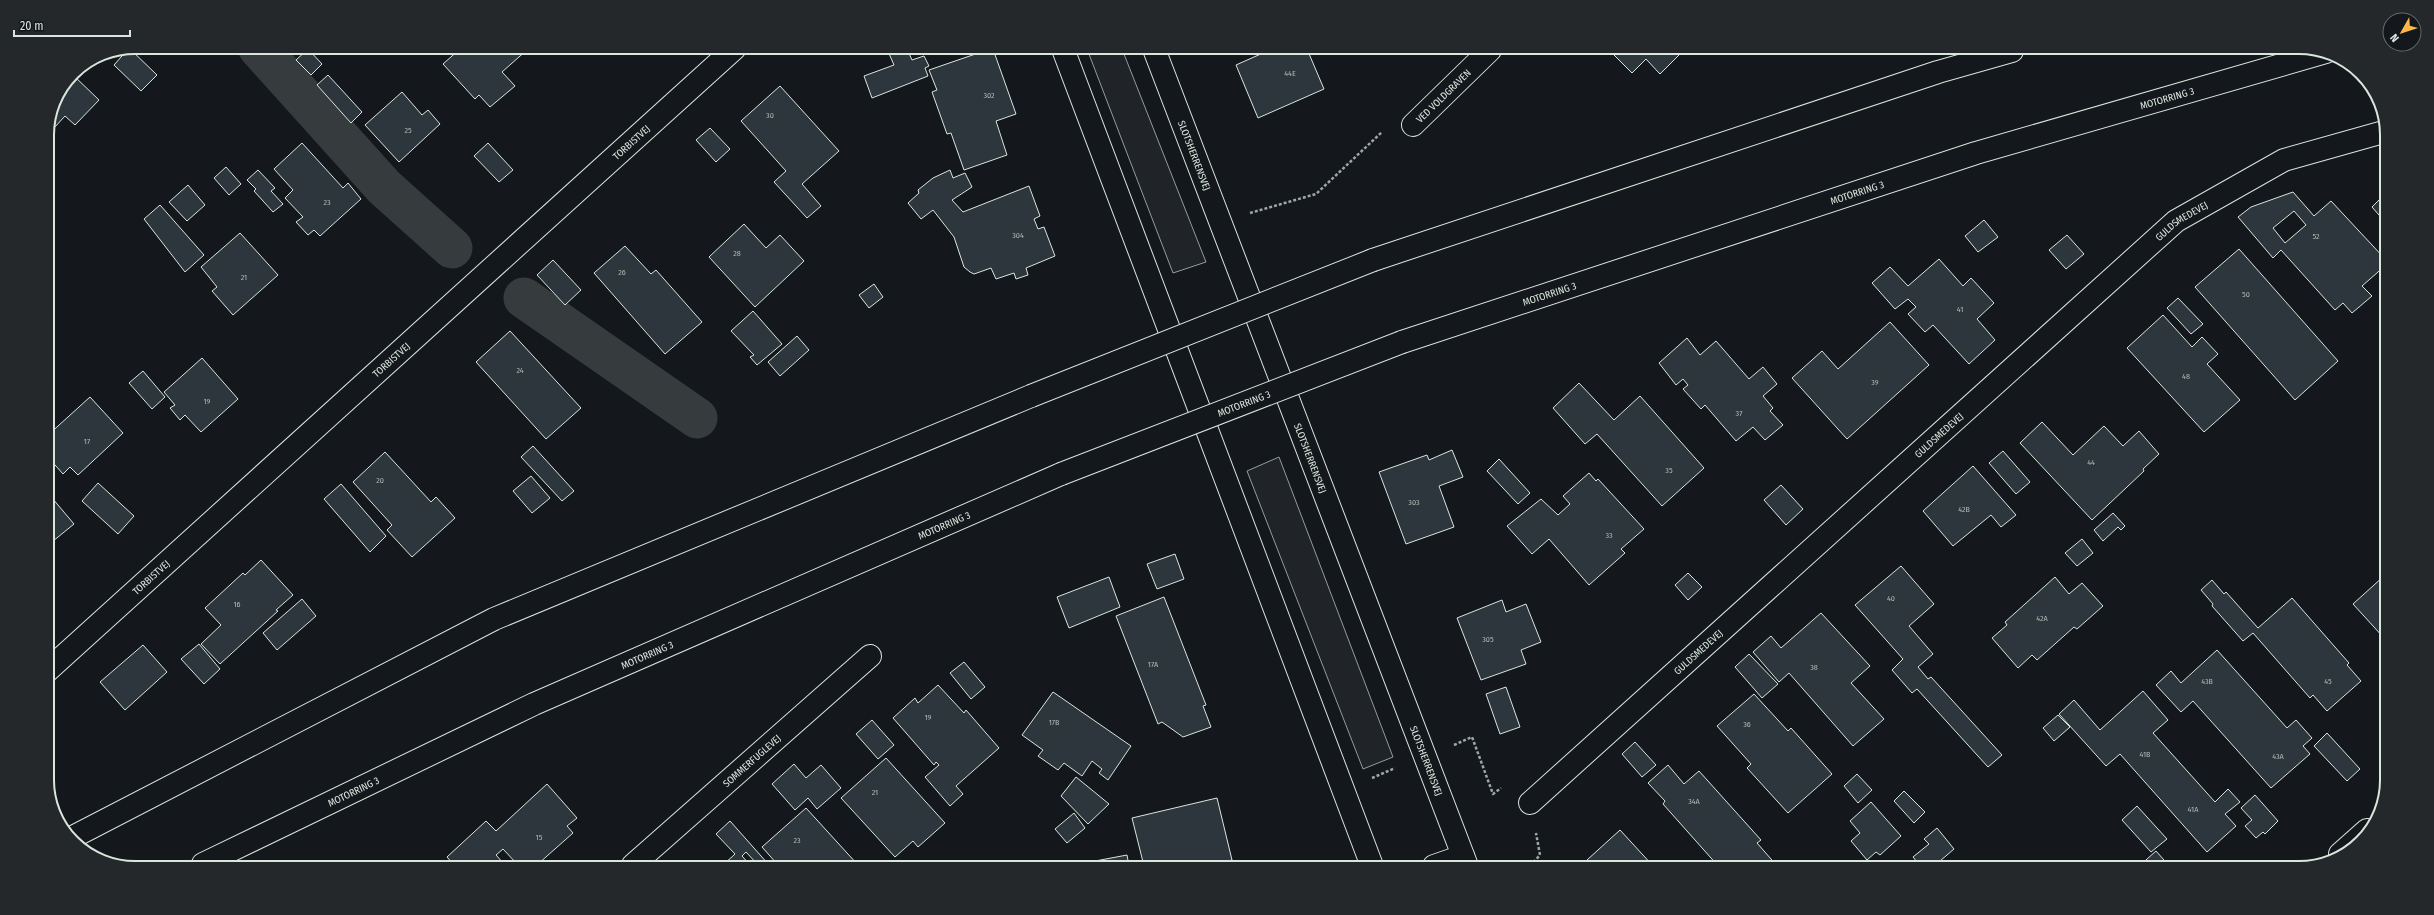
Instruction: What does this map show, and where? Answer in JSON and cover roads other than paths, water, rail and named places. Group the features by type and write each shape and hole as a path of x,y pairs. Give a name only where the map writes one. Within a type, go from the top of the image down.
{"main road":[{"name":"TORBISTVEJ","path":"54,665 728,54"},
{"path":"1064,54 1370,861"},
{"name":"SLOTSHERRENSVEJ","path":"1156,54 1465,861"},
{"name":"VED VOLDGRAVEN","path":"1413,126 1486,54"},
{"path":"76,835 494,619 1032,396 1373,260 1938,72 2001,54"},
{"name":"MOTORRING 3","path":"210,861 534,704 1061,474 1402,342 1976,153 2313,56"},
{"name":"GULDSMEDEVEJ","path":"1530,803 2176,221 2284,160 2380,133"},
{"name":"SOMMERFUGLEVEJ","path":"636,861 870,656"}],"waterway":[{"path":"264,54 384,187 452,248"},
{"path":"524,298 697,418"}]}
